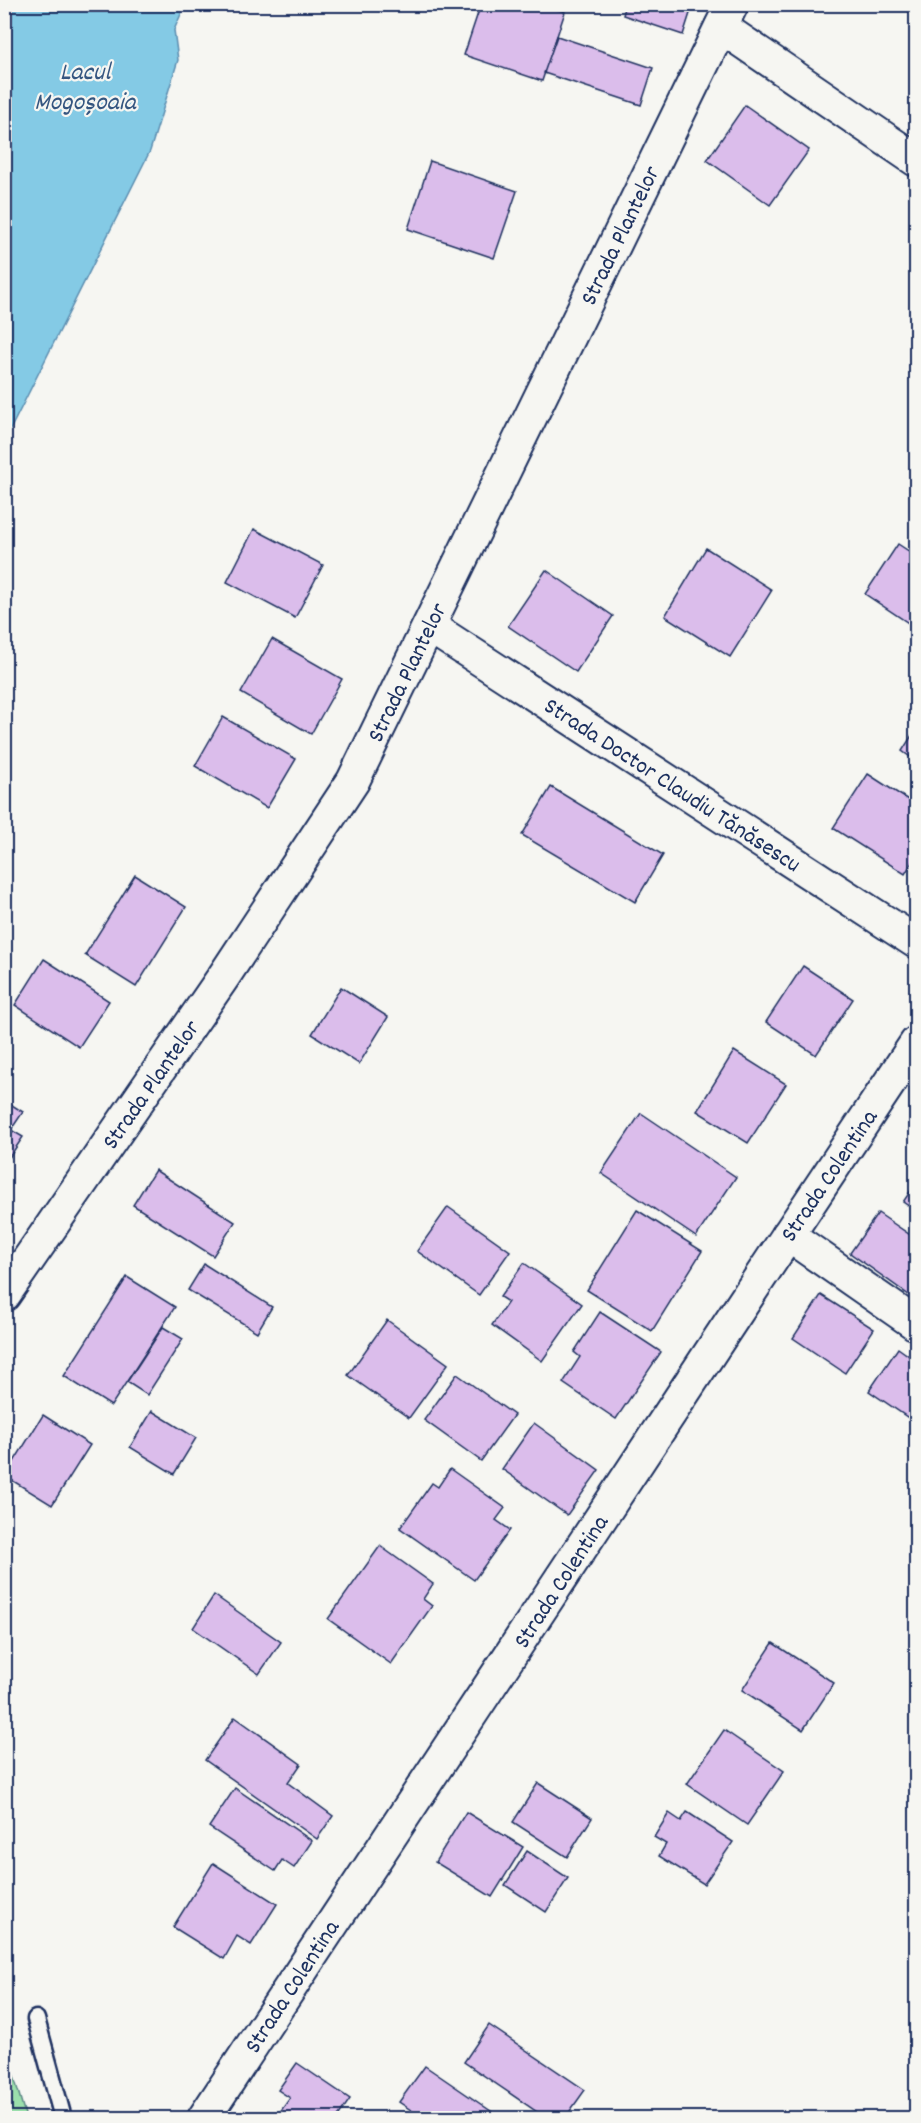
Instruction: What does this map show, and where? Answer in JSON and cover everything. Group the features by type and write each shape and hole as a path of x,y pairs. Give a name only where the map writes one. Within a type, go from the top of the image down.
{"street":[{"path":"726,16 916,160"},
{"name":"Strada Plantelor","path":"4,1295 218,985 353,781 726,16"},
{"name":"Strada Doctor Claudiu Tănăsescu","path":"429,626 916,942"},
{"name":"Strada Colentina","path":"204,2118 916,1043"},
{"path":"788,1235 916,1324"}],"lane":[{"path":"36,2019 63,2118"}],"green space":[{"path":"5,2046 26,2118 5,2118"}],"water":[{"name":"Lacul Mogoșoaia","path":"5,4 185,5 174,30 178,60 150,151 5,440"}],"building":[{"path":"481,4 541,4 565,12 542,81 464,55"},
{"path":"626,4 693,4 683,35 623,15"},
{"path":"557,36 653,68 641,105 544,73"},
{"path":"745,105 809,150 770,205 707,160"},
{"path":"430,161 517,191 494,258 408,229"},
{"path":"254,529 323,565 295,618 227,582"},
{"path":"898,544 916,556 916,628 865,594"},
{"path":"706,548 772,590 730,657 665,616"},
{"path":"546,570 613,616 576,672 508,626"},
{"path":"272,639 342,679 311,734 241,693"},
{"path":"223,717 296,759 267,808 195,766"},
{"path":"916,729 916,761 902,751"},
{"path":"868,774 916,805 916,856 905,874 833,828"},
{"path":"551,787 663,855 635,902 522,835"},
{"path":"135,875 186,907 136,987 85,955"},
{"path":"44,959 109,1001 79,1047 15,1005"},
{"path":"803,966 853,999 816,1055 766,1022"},
{"path":"341,987 388,1017 359,1064 312,1034"},
{"path":"734,1051 786,1084 748,1143 697,1111"},
{"path":"4,1100 23,1112 4,1140"},
{"path":"641,1113 736,1177 696,1237 601,1173"},
{"path":"11,1130 23,1137 4,1165 4,1140"},
{"path":"155,1170 235,1222 213,1256 133,1205"},
{"path":"916,1183 916,1211 903,1202"},
{"path":"448,1207 510,1251 479,1295 417,1251"},
{"path":"637,1210 702,1251 652,1331 587,1290"},
{"path":"878,1213 916,1239 916,1300 850,1253"},
{"path":"524,1263 582,1304 542,1361 492,1325 508,1302 500,1297"},
{"path":"204,1264 272,1307 257,1332 188,1290"},
{"path":"127,1277 175,1307 111,1406 64,1376"},
{"path":"821,1295 874,1329 845,1373 793,1338"},
{"path":"600,1312 661,1352 616,1419 563,1383 580,1357 574,1352"},
{"path":"387,1320 448,1364 409,1418 348,1375"},
{"path":"163,1327 183,1339 147,1395 127,1382"},
{"path":"898,1348 916,1361 916,1423 869,1391"},
{"path":"457,1374 514,1415 481,1461 424,1420"},
{"path":"152,1411 196,1438 174,1474 130,1447"},
{"path":"43,1415 90,1445 52,1505 5,1476"},
{"path":"534,1423 599,1470 567,1515 502,1469"},
{"path":"450,1469 505,1508 496,1520 510,1530 474,1580 400,1528 432,1483 438,1487"},
{"path":"380,1546 433,1584 423,1599 432,1606 391,1664 328,1619"},
{"path":"214,1595 281,1642 259,1674 193,1628"},
{"path":"773,1643 834,1683 803,1730 742,1690"},
{"path":"235,1717 301,1764 288,1783 333,1816 317,1839 205,1760"},
{"path":"724,1730 784,1771 747,1825 687,1784"},
{"path":"538,1783 592,1818 567,1857 513,1822"},
{"path":"235,1788 312,1841 294,1868 282,1860 275,1871 209,1827"},
{"path":"466,1812 523,1847 492,1897 435,1862"},
{"path":"687,1812 733,1842 704,1884 659,1856 666,1844 654,1837 669,1813 681,1821"},
{"path":"527,1851 568,1878 546,1912 505,1885"},
{"path":"213,1863 277,1904 251,1945 237,1936 224,1959 173,1927"},
{"path":"489,2025 585,2090 565,2118 546,2118 464,2062"},
{"path":"297,2063 350,2099 337,2118 290,2118 280,2112 290,2098 278,2090"},
{"path":"425,2066 501,2118 423,2118 399,2102"}]}
